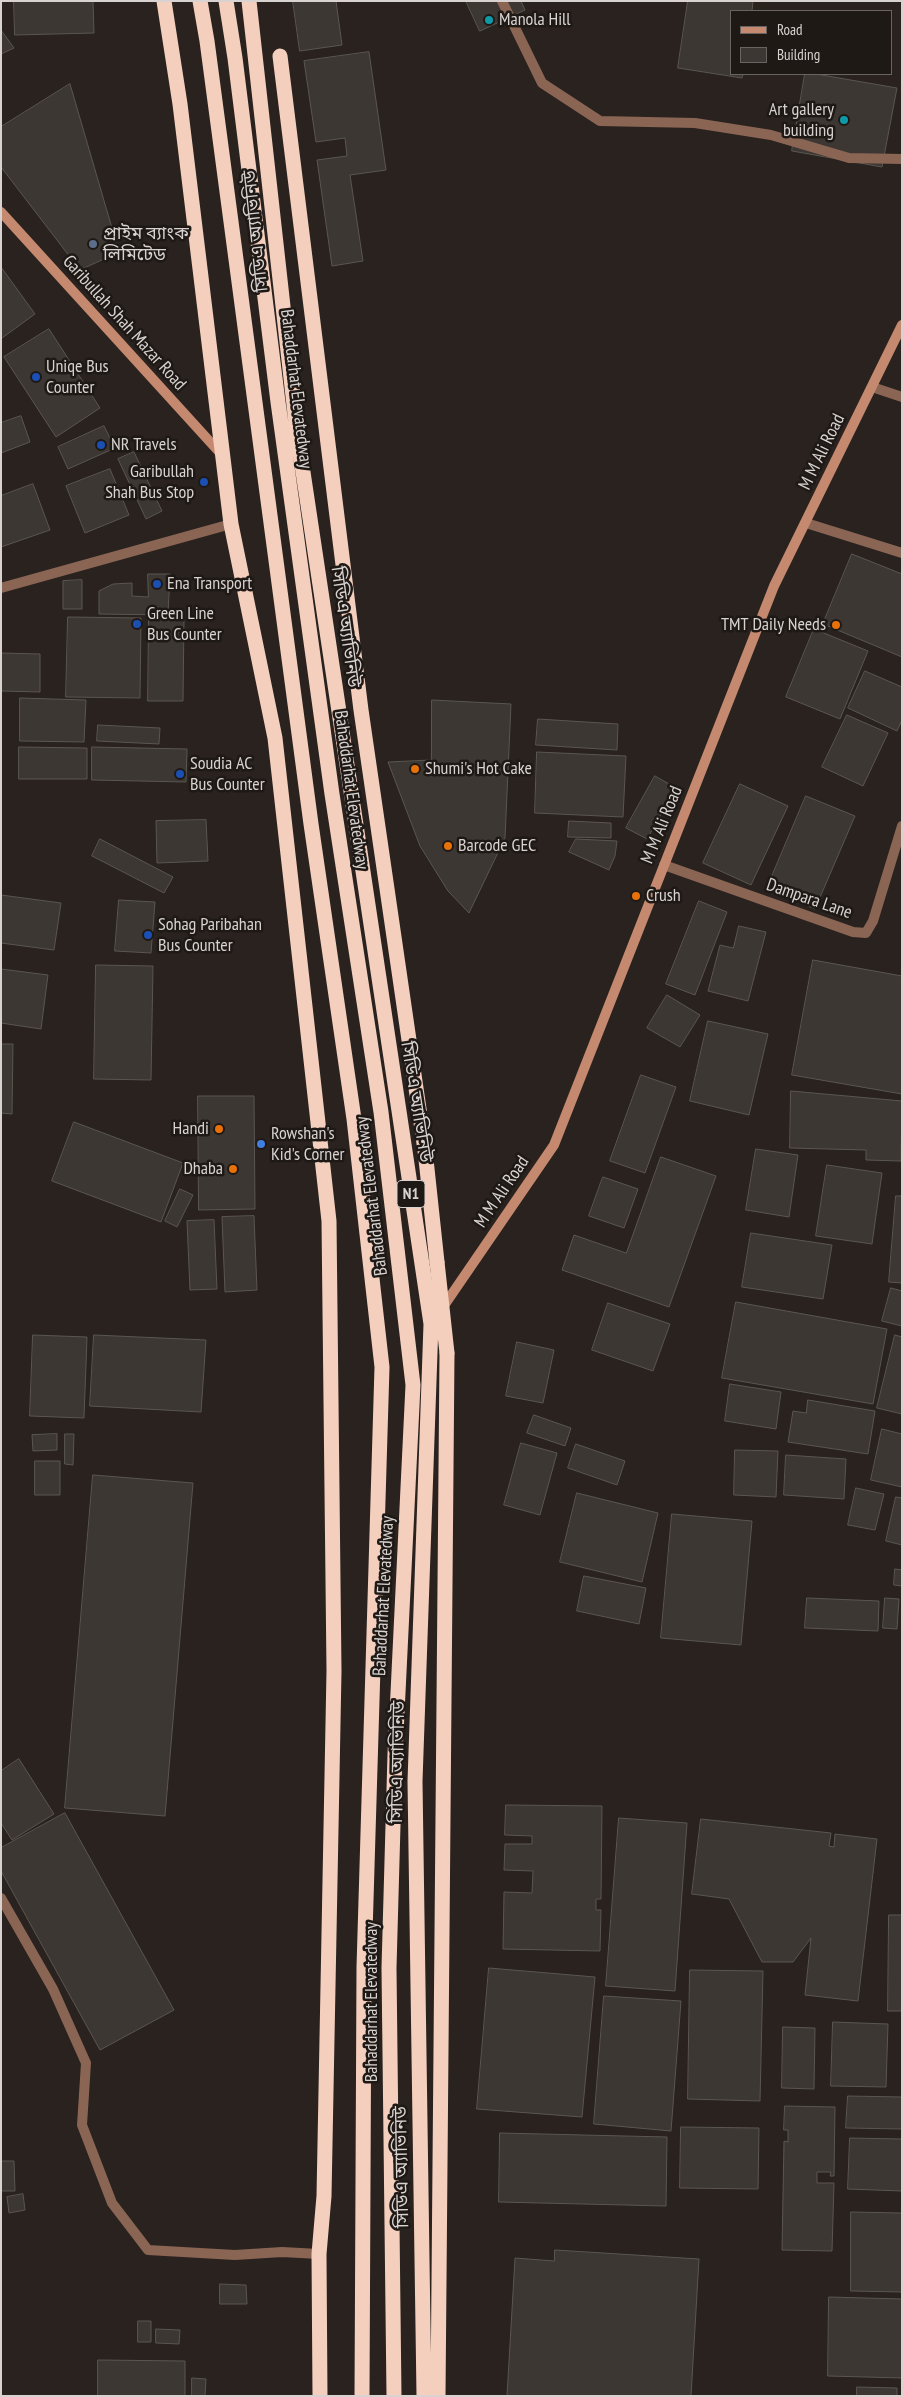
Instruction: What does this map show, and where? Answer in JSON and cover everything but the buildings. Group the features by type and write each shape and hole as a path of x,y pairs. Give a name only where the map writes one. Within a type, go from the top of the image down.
{"highway":[{"path":"164,1 180,104 231,524 275,738 329,1221 334,1671 324,2196 319,2254 320,2396"},
{"name":"Bahaddarhat Elevatedway","path":"200,1 309,814 354,1120 382,1367 364,1967 362,2396"},
{"name":"Bahaddarhat Elevatedway","path":"226,1 236,58 278,402 330,784 381,1112 413,1384 395,1744 389,1968 394,2396"},
{"name":"সিডিএ অ্যাভিনিউ","path":"249,1 297,432 431,1324 414,1781 424,2396"},
{"path":"280,56 361,710 425,1150 448,1353 438,2396"}],"street":[{"path":"502,1 542,83 600,121 695,123 770,135 850,158 902,159"},
{"name":"Garibullah Shah Mazar Road","path":"1,212 223,456"},
{"name":"M M Ali Road","path":"431,1324 554,1145 774,586 902,325"},
{"path":"872,388 902,397"},
{"path":"806,523 902,553"},
{"path":"1,588 231,524"},
{"name":"Dampara Lane","path":"664,865 853,932 866,933 873,921 902,826"},
{"path":"1,1898 54,1989 86,2063 82,2125 112,2203 148,2250 235,2254 282,2252 319,2254"}],"place":[{"name":"Manola Hill","path":"489,20"},
{"name":"Art gallery building","path":"844,120"},
{"name":"প্রাইম ব্যাংক লিমিটেড","path":"93,244"},
{"name":"Uniqe Bus Counter","path":"36,377"},
{"name":"NR Travels","path":"101,445"},
{"name":"Garibullah Shah Bus Stop","path":"204,482"},
{"name":"Ena Transport","path":"157,584"},
{"name":"Green Line Bus Counter","path":"137,624"},
{"name":"TMT Daily Needs","path":"836,625"},
{"name":"Shumi's Hot Cake","path":"415,769"},
{"name":"Soudia AC Bus Counter","path":"180,774"},
{"name":"Barcode GEC","path":"448,846"},
{"name":"Crush","path":"636,896"},
{"name":"Sohag Paribahan Bus Counter","path":"148,935"},
{"name":"Handi","path":"219,1129"},
{"name":"Rowshan's Kid's Corner","path":"261,1144"},
{"name":"Dhaba","path":"233,1169"}]}
